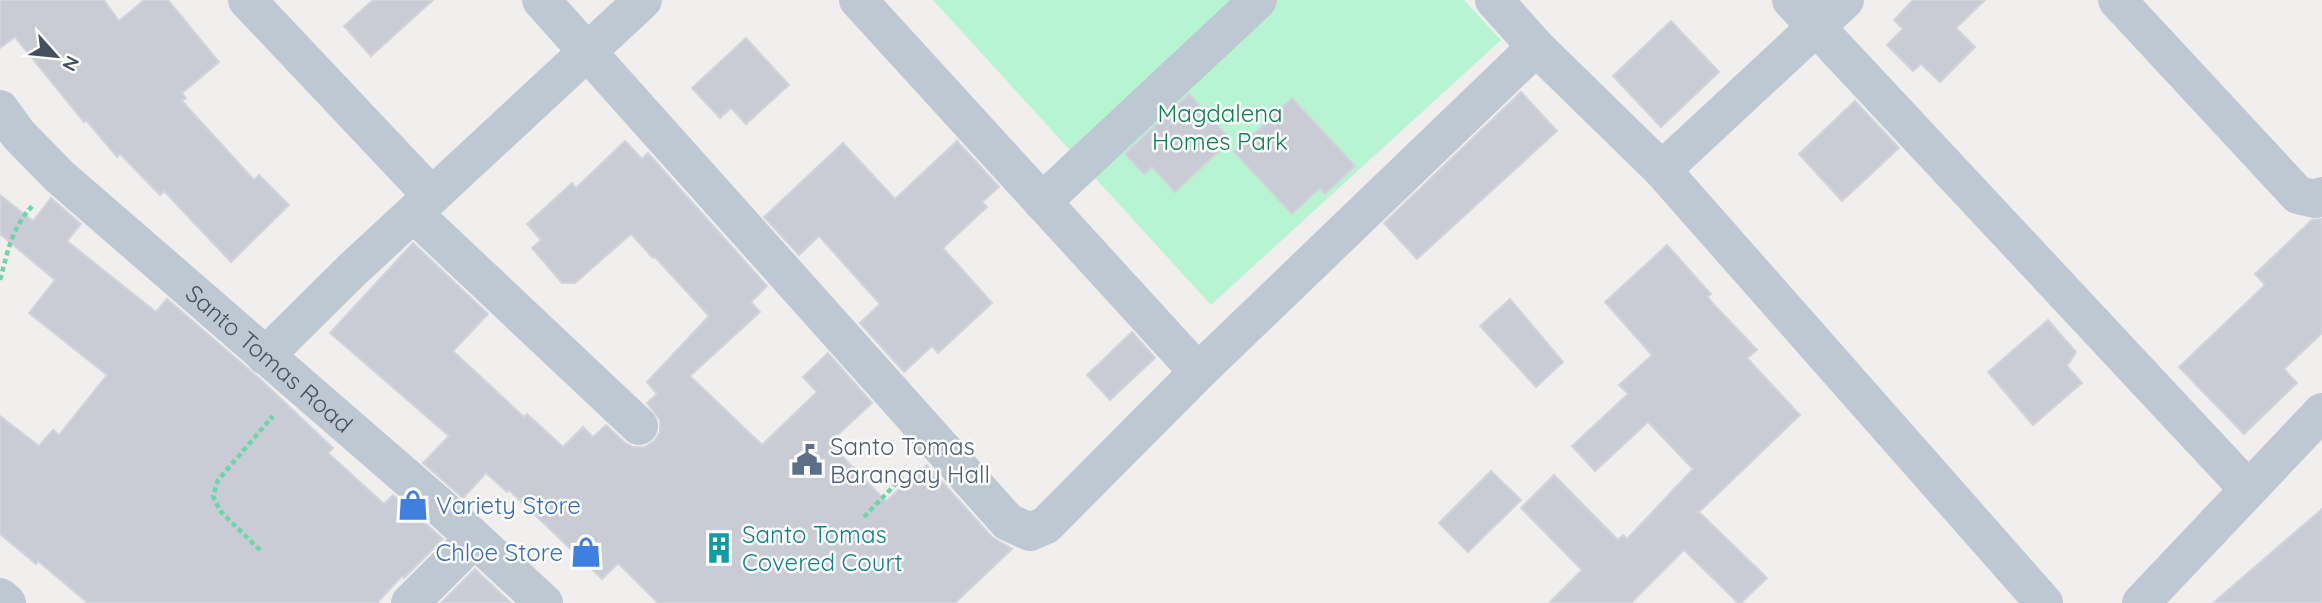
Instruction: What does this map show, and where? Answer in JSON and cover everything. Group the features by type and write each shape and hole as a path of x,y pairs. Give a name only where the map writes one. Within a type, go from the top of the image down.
{"street":[{"path":"247,0 423,205 639,426"},
{"path":"541,0 1008,522 1030,532 1046,525 1198,372 1536,47"},
{"path":"265,356 352,270 643,0"},
{"path":"858,0 1198,372"},
{"path":"1042,202 1258,0"},
{"path":"1494,0 1536,47 1662,170 2044,603"},
{"path":"1662,170 1803,14 1845,0"},
{"path":"2118,0 2298,195 2315,199 2322,196"},
{"path":"1803,14 2248,489"},
{"name":"Santo Tomas Road","path":"0,109 19,134 60,176 474,539 541,602"},
{"path":"2141,603 2322,412"},
{"path":"410,603 474,539"},
{"path":"0,597 7,603"}],"path":[{"path":"0,280 13,232 21,218 60,176"},
{"path":"260,550 220,511 213,496 218,480 299,387"},
{"path":"864,517 936,442"}],"green space":[{"name":"Magdalena Homes Park","path":"933,0 1464,0 1501,40 1211,305"}],"building":[{"path":"0,0 104,0 119,21 144,0 168,0 219,62 182,93 186,98 182,101 254,180 259,175 289,205 231,262 164,191 160,195 120,154 117,157 86,120 84,122 15,37 0,48"},
{"path":"373,0 433,0 371,56 344,26"},
{"path":"1913,0 1985,0 1956,28 1975,47 1940,82 1921,64 1913,71 1887,45 1903,29 1894,20"},
{"path":"1671,21 1719,72 1661,127 1613,76"},
{"path":"746,38 789,85 746,124 731,108 720,118 692,88"},
{"path":"1521,92 1557,131 1417,259 1384,223"},
{"path":"1189,94 1231,140 1175,192 1152,167 1144,174 1125,154"},
{"path":"1292,98 1355,166 1325,194 1320,188 1292,214 1234,152"},
{"path":"1855,101 1899,148 1842,201 1799,154"},
{"path":"625,141 642,159 648,153 767,286 751,302 760,312 690,376 762,445 817,392 803,377 828,353 872,403 829,443 886,501 927,465 992,537 1012,549 955,603 658,603 618,563 602,579 509,490 507,492 486,473 463,498 423,463 449,436 330,333 413,243 488,314 453,351 524,417 527,414 563,447 583,427 593,437 606,425 624,442 633,447 645,447 654,441 660,432 660,420 647,403 657,394 647,382 709,316 631,234 575,283 562,283 532,248 541,240 527,224 572,183 576,188"},
{"path":"957,141 999,187 982,202 987,207 943,248 992,303 938,353 932,346 904,372 860,323 880,304 819,236 799,255 764,217 843,143 895,199"},
{"path":"0,195 33,221 51,198 81,224 67,241 156,312 167,299 260,379 333,448 328,453 384,504 393,495 443,539 377,603 88,603 38,561 36,564 0,534 0,416 39,446 53,430 59,435 107,375 29,313 55,280 0,234"},
{"path":"2322,219 2322,333 2284,369 2297,383 2244,434 2179,367 2265,285 2255,274 2312,220"},
{"path":"1667,245 1711,294 1707,297 1757,350 1747,358 1800,415 1699,512 1767,578 1738,603 1684,550 1631,603 1549,603 1582,570 1521,508 1554,475 1618,540 1623,535 1627,539 1693,469 1648,422 1595,471 1572,446 1628,394 1619,385 1652,355 1605,302"},
{"path":"1510,299 1563,362 1536,387 1480,326"},
{"path":"2048,320 2076,352 2067,366 2082,383 2033,425 1988,372"},
{"path":"1132,332 1155,358 1110,400 1087,375"},
{"path":"1491,471 1521,500 1468,552 1439,523"},
{"path":"2322,509 2322,603 2213,603"},
{"path":"475,569 496,589 511,603 441,603"}],"place":[{"name":"Santo Tomas Barangay Hall","path":"807,460"},
{"name":"Variety Store","path":"413,505"},
{"name":"Santo Tomas Covered Court","path":"719,548"},
{"name":"Chloe Store","path":"586,552"}]}
